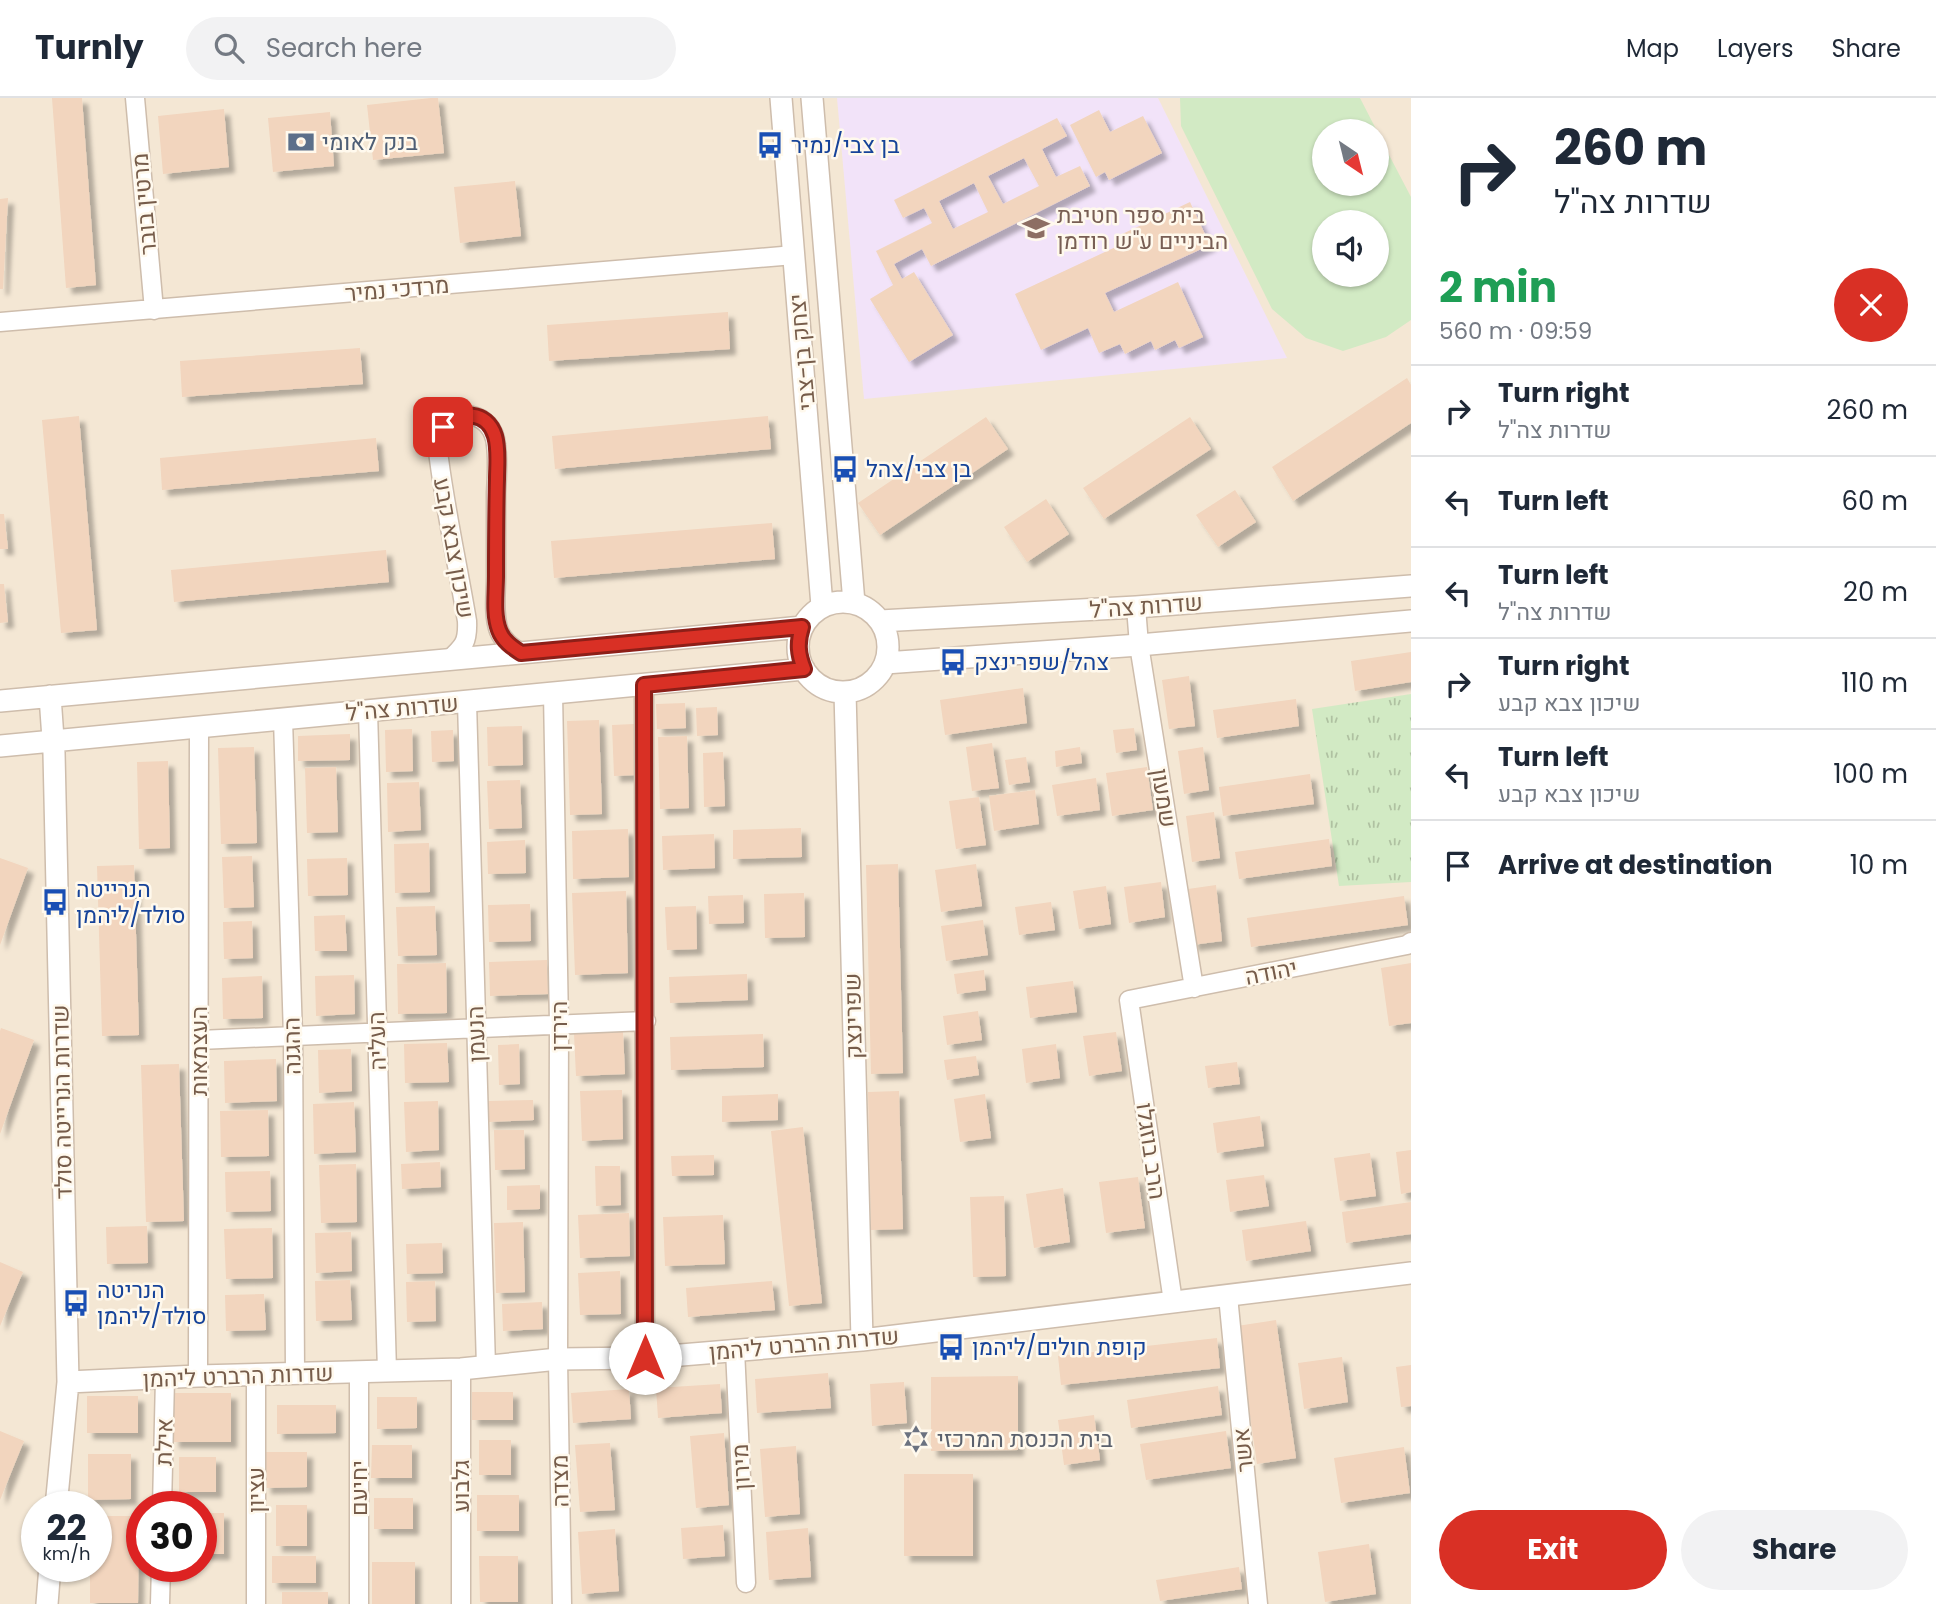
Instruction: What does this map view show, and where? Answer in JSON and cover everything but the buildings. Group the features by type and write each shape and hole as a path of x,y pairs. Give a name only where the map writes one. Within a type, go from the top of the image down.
{"street":[{"name":"מרטין בובר","path":"135,98 154,310"},
{"name":"יצחק בן-צבי","path":"781,98 822,606"},
{"name":"יצחק בן-צבי","path":"812,98 854,603"},
{"name":"מרדכי נמיר","path":"0,322 794,255"},
{"name":"שיכון צבא קבע","path":"449,660 465,644 468,635 437,442 439,434 449,422 457,417 467,416 475,416 485,421 495,435 497,622 505,640 521,653"},
{"name":"שדרות צה\"ל","path":"880,621 1136,607 1411,586"},
{"path":"854,603 864,607 880,621 888,649 885,663 869,683 858,689 833,691 811,679 804,669 799,656 798,641 807,619 822,606 854,603"},
{"name":"שמעון","path":"1136,607 1139,645 1194,988"},
{"name":"שדרות צה\"ל","path":"885,663 1139,645 1411,621"},
{"name":"שדרות צה\"ל","path":"0,701 802,627"},
{"name":"שדרות צה\"ל","path":"0,746 804,669"},
{"path":"644,685 645,1358"},
{"name":"שפרינצק","path":"845,692 862,1339"},
{"name":"הירדן","path":"552,693 559,1024 558,1359"},
{"name":"שדרות הנרייטה סולד","path":"50,696 54,741 68,1382 58,1491"},
{"name":"הנעמן","path":"467,702 486,1367"},
{"name":"העליה","path":"368,711 387,1371"},
{"name":"ההגנה","path":"283,719 293,1036 295,1373"},
{"name":"העצמאות","path":"198,1376 199,727"},
{"name":"יהודה","path":"1129,999 1407,945 1411,942"},
{"name":"הרב בוזגלו","path":"1129,999 1173,1302"},
{"path":"199,1040 646,1021"},
{"name":"שדרות הרברט ליהמן","path":"68,1382 461,1369 558,1359 645,1358 862,1339 1411,1273"},
{"name":"אשר","path":"1228,1296 1258,1604"},
{"name":"מירון","path":"735,1350 746,1583"},
{"name":"מצדה","path":"558,1359 562,1604"},
{"name":"גלבוע","path":"461,1369 461,1604"},
{"name":"יחיעם","path":"359,1373 359,1604"},
{"name":"עציון","path":"256,1375 256,1604"},
{"name":"אילת","path":"162,1491 166,1378"},
{"path":"47,1604 49,1582"},
{"path":"160,1604 161,1582"}],"shaded area":[{"path":"0,98 1411,98 1411,1604 0,1604"},
{"name":"בית ספר חטיבת הביניים ע\"ש רודמן","path":"837,98 1158,98 1287,358 864,399"}],"green space":[{"path":"1180,98 1360,98 1371,119 1312,119 1312,196 1390,196 1390,157 1411,197 1411,320 1386,337 1343,351 1306,338 1272,309 1181,126"},
{"path":"1411,694 1411,882 1339,886 1312,709"}],"place":[{"name":"בנק לאומי","path":"301,142"},
{"name":"בן צבי/נמיר","path":"770,145"},
{"name":"בית ספר חטיבת הביניים ע\"ש רודמן","path":"1036,228"},
{"name":"בן צבי/צהל","path":"845,469"},
{"name":"צהל/שפרינצק","path":"953,662"},
{"name":"הנרייטה סולד/ליהמן","path":"55,902"},
{"name":"הנריטה סולד/ליהמן","path":"76,1303"},
{"name":"קופת חולים/ליהמן","path":"951,1347"},
{"name":"בית הכנסת המרכזי","path":"916,1439"}],"route":[{"path":"443,427 457,417 475,416 490,425 495,435 497,622 505,640 521,653 802,627 798,641 799,656 804,669 644,685 645,1358"}]}
